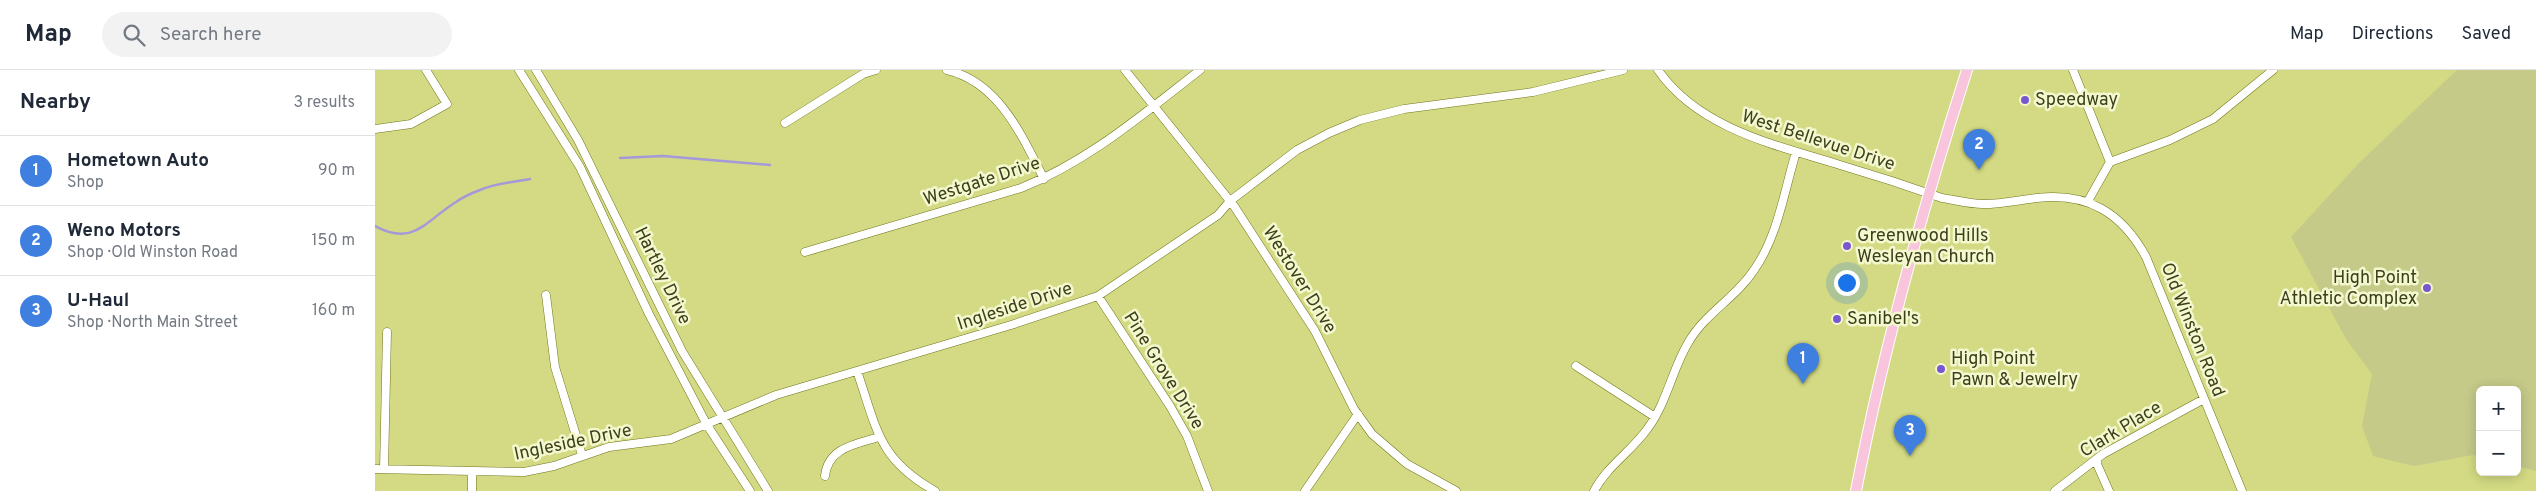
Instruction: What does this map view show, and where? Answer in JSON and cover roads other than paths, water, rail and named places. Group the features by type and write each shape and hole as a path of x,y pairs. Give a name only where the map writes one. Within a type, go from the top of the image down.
{"main road":[{"path":"1856,491 1865,444 1927,193 1967,70"}],"street":[{"path":"375,129 411,124 447,104 426,70"},
{"name":"Hartley Drive","path":"519,70 581,167 649,314 707,425 750,491"},
{"name":"Hartley Drive","path":"536,70 578,140 682,351 767,491"},
{"path":"785,122 863,74 877,70"},
{"path":"947,70 966,77 997,100 1009,116 1044,179"},
{"name":"Westover Drive","path":"1125,70 1231,201 1315,331 1358,414 1389,451 1407,464 1456,491"},
{"name":"Westgate Drive","path":"805,252 1021,188 1044,179 1076,163 1200,70"},
{"name":"Ingleside Drive","path":"375,469 524,472 553,466 582,454 609,447 671,439 776,395 1098,296 1218,214 1231,201 1297,150 1329,132 1360,120 1404,109 1533,92 1623,70"},
{"name":"West Bellevue Drive","path":"1658,70 1677,91 1721,123 1761,141 1927,193"},
{"path":"2073,70 2110,162"},
{"path":"2088,202 2110,162 2170,140 2213,119 2273,70"},
{"path":"1593,491 1608,470 1647,430 1667,394 1679,361 1693,335 1712,313 1744,283 1760,260 1779,214 1796,152"},
{"name":"Old Winston Road","path":"1927,193 1942,198 1983,204 2067,197 2088,202 2123,223 2135,237 2146,257 2242,491"},
{"path":"546,295 555,367 582,454"},
{"name":"Pine Grove Drive","path":"1098,296 1175,414 1187,436 1208,491"},
{"path":"384,470 387,332"},
{"path":"1576,366 1655,417"},
{"path":"857,371 879,436 897,464 917,481 935,491"},
{"name":"Clark Place","path":"2055,491 2098,458 2204,399"},
{"path":"1305,491 1358,414"},
{"path":"825,476 829,462 839,451 879,436"},
{"path":"2098,458 2097,464 2109,491"},
{"path":"471,471 471,491"}],"waterway":[{"path":"620,158 663,156 770,165"},
{"path":"375,226 388,232 410,233 419,229 462,198 492,186 530,179"}],"place":[{"name":"Speedway","path":"2025,100"},
{"name":"Weno Motors","path":"1979,170"},
{"name":"Greenwood Hills Wesleyan Church","path":"1847,246"},
{"name":"High Point Athletic Complex","path":"2427,288"},
{"name":"Sanibel's","path":"1837,319"},
{"name":"High Point Pawn & Jewelry","path":"1941,369"},
{"name":"Hometown Auto","path":"1803,384"},
{"name":"U-Haul","path":"1910,456"}]}
